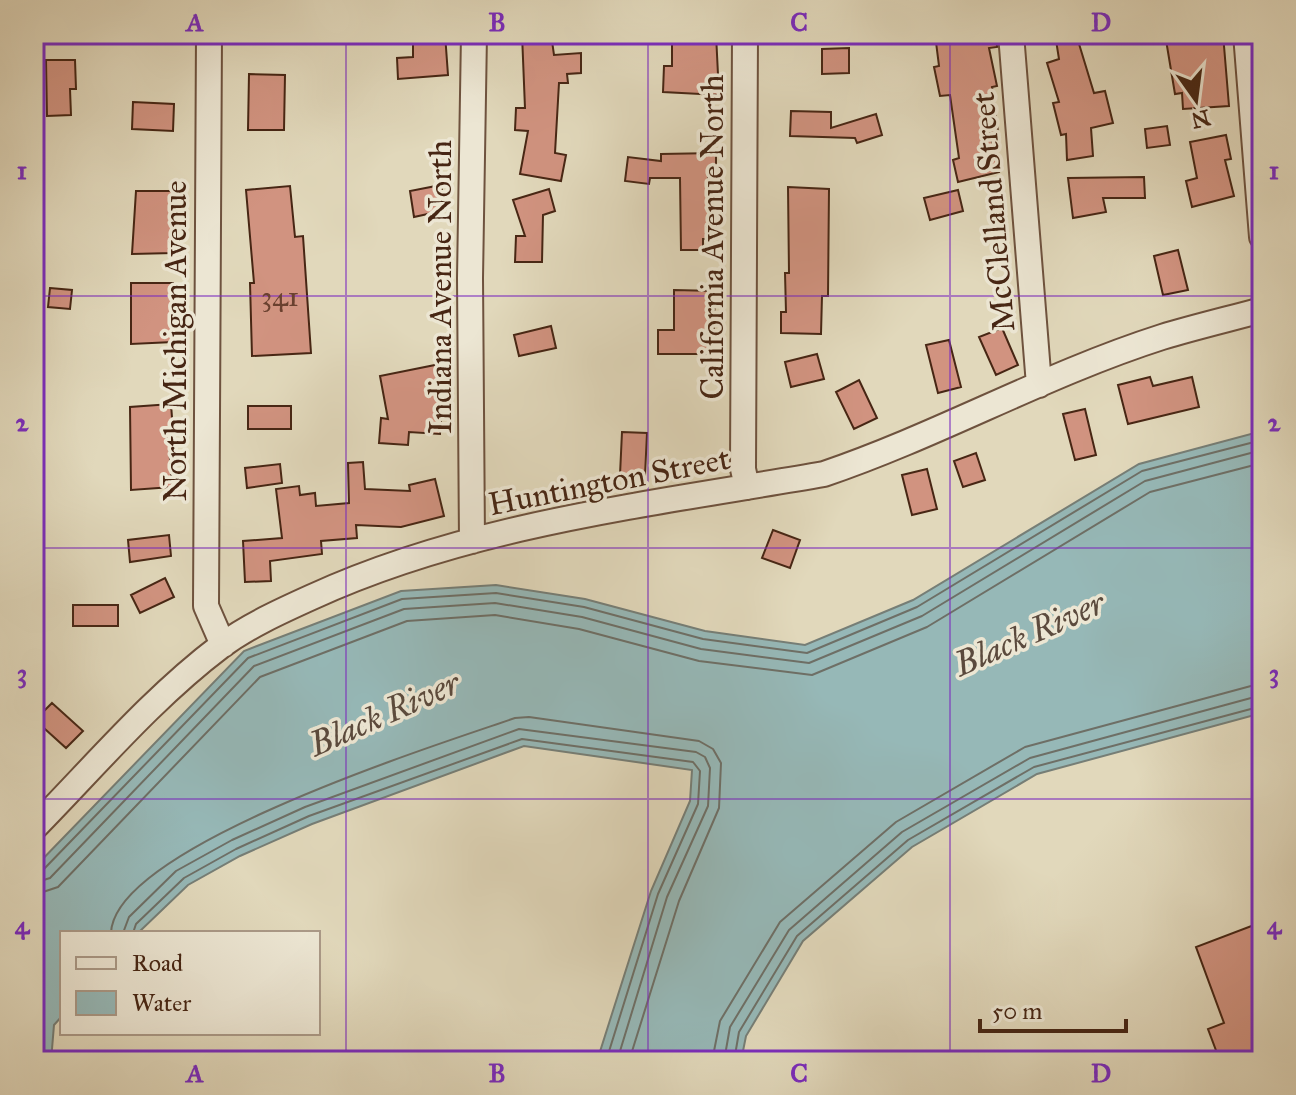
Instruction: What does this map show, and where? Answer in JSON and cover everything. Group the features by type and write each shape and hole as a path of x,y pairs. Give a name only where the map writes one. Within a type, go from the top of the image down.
{"street":[{"name":"North Michigan Avenue","path":"209,34 206,606 223,645"},
{"name":"Indiana Avenue North","path":"472,541 470,278 474,34"},
{"name":"California Avenue North","path":"745,34 743,469 747,487"},
{"name":"McClelland Street","path":"1011,34 1039,385"},
{"path":"1246,34 1262,237"},
{"name":"Huntington Street","path":"34,828 174,686 223,645 276,613 367,572 472,541 824,474 1161,337 1262,310"}],"water":[{"name":"Black River","path":"1262,431 1262,713 1037,774 912,847 803,941 746,1036 741,1061 597,1061 651,891 690,801 692,770 524,746 312,824 240,856 188,885 140,931 60,931 60,1018 54,1025 51,1061 34,1061 34,868 244,651 401,591 496,585 585,599 705,631 805,645 913,600 1139,464"}],"building":[{"path":"413,34 445,34 448,75 398,79 397,58 413,57"},
{"path":"522,34 551,34 554,55 581,53 581,73 567,74 568,83 559,83 555,153 566,155 561,181 520,174 528,131 515,130 516,108 525,108"},
{"path":"672,34 716,34 719,95 663,92 664,66 672,66"},
{"path":"935,34 996,34 997,47 989,48 997,86 992,87 998,132 990,133 999,172 958,182 953,160 959,158 950,95 940,96 934,67 939,66"},
{"path":"1055,34 1076,34 1094,93 1105,91 1113,123 1091,128 1093,156 1067,160 1066,134 1061,135 1053,103 1059,102 1047,63 1059,59"},
{"path":"1165,34 1223,34 1229,106 1183,109 1182,93 1175,94"},
{"path":"849,48 849,73 822,74 822,49"},
{"path":"46,60 75,60 76,89 70,89 71,115 47,116"},
{"path":"249,74 285,75 284,130 248,130"},
{"path":"133,102 174,104 173,131 132,129"},
{"path":"791,111 831,112 831,128 876,114 882,135 857,143 855,138 790,136"},
{"path":"1167,126 1170,145 1147,148 1145,129"},
{"path":"1226,135 1231,159 1225,160 1234,196 1192,207 1186,181 1197,178 1190,142"},
{"path":"716,153 716,177 708,177 710,239 703,239 703,250 681,250 680,178 650,178 649,184 625,181 628,157 661,161 661,154"},
{"path":"1144,177 1145,198 1103,198 1106,212 1073,218 1068,178"},
{"path":"441,185 446,210 414,217 410,191"},
{"path":"290,186 295,237 303,236 311,353 252,356 250,283 254,283 246,190"},
{"path":"788,187 829,189 828,296 822,296 821,334 781,333 781,312 786,312 785,273 789,273"},
{"path":"549,189 555,211 543,215 542,262 515,262 516,236 525,236 513,200"},
{"path":"958,190 963,211 930,220 924,198"},
{"path":"136,191 173,191 173,253 132,254"},
{"path":"1178,250 1188,290 1163,295 1154,256"},
{"path":"131,283 173,283 173,342 131,344"},
{"path":"50,288 72,290 70,309 48,307"},
{"path":"674,290 715,291 713,354 658,354 658,330 674,330"},
{"path":"551,326 556,348 519,356 514,335"},
{"path":"1002,328 1018,365 996,375 979,337"},
{"path":"949,340 961,387 938,393 926,345"},
{"path":"817,354 824,379 791,387 785,362"},
{"path":"440,364 444,382 440,434 409,432 408,445 379,443 381,418 388,419 380,376"},
{"path":"1150,377 1153,386 1192,377 1199,407 1128,424 1118,385"},
{"path":"859,380 877,418 854,429 836,392"},
{"path":"171,404 173,431 168,432 172,487 131,490 130,407"},
{"path":"248,406 291,406 291,429 248,429"},
{"path":"1085,409 1096,455 1075,460 1063,414"},
{"path":"622,432 647,433 645,475 620,475"},
{"path":"976,453 985,480 963,487 954,461"},
{"path":"363,462 365,489 410,491 409,485 435,479 444,516 401,527 356,525 357,538 321,541 322,554 270,561 271,581 245,582 243,541 282,538 276,489 299,486 300,495 315,493 316,506 349,503 348,463"},
{"path":"280,464 282,483 247,488 245,468"},
{"path":"927,469 937,509 912,515 902,475"},
{"path":"773,530 800,540 790,568 762,558"},
{"path":"169,535 171,556 130,562 128,540"},
{"path":"165,578 174,597 140,613 131,595"},
{"path":"73,605 118,605 118,626 73,626"},
{"path":"52,703 83,731 66,748 35,720"},
{"path":"1262,922 1262,1061 1220,1061 1208,1029 1224,1023 1196,947"}]}
